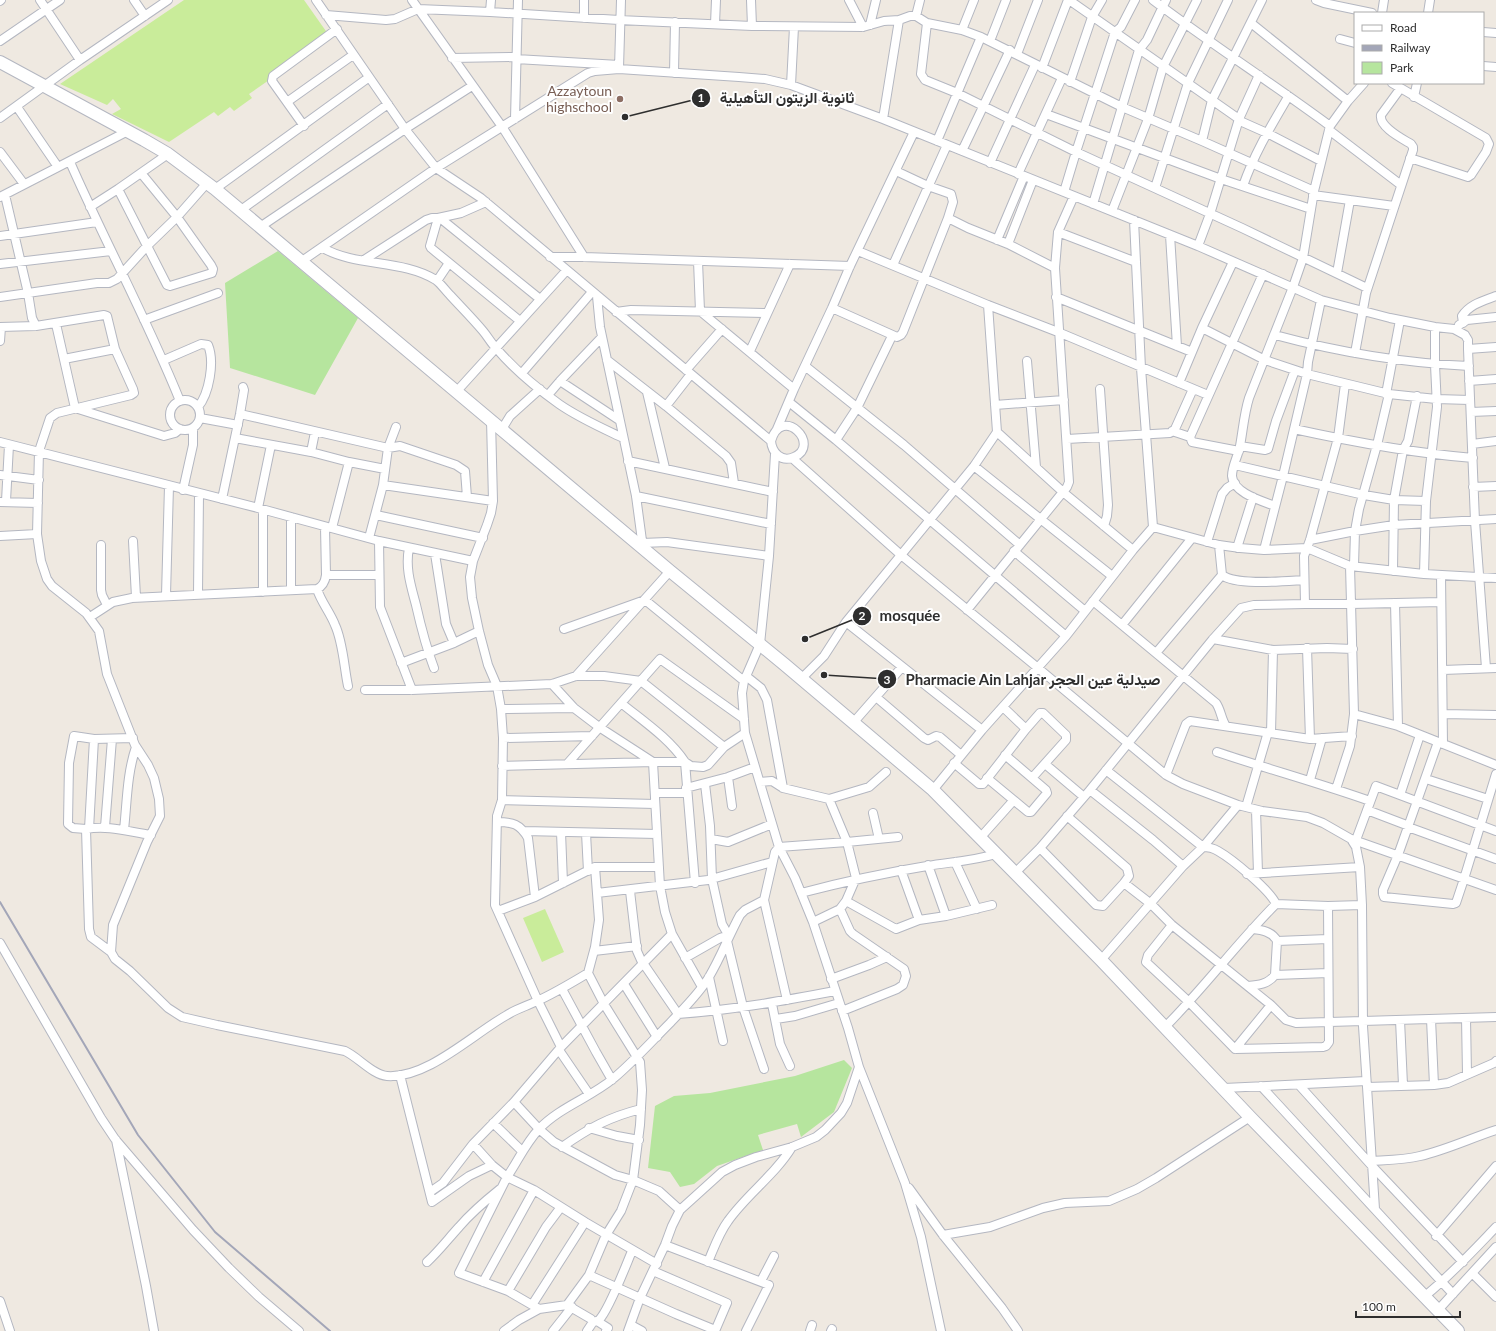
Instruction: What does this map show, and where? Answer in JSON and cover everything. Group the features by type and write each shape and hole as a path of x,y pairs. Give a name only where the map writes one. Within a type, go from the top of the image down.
{"main road":[{"path":"0,62 168,154 211,186 458,391 670,571 760,644 933,790 1101,960 1250,1117 1458,1331"}],"street":[{"path":"40,0 80,60"},
{"path":"0,41 60,0"},
{"path":"134,0 145,16"},
{"path":"0,118 80,60 168,0"},
{"path":"316,0 405,130 436,168 486,202 566,271 771,441"},
{"path":"412,0 503,128 584,257"},
{"path":"490,12 491,0"},
{"path":"515,119 518,0"},
{"path":"584,0 584,18"},
{"path":"619,67 619,20 621,0"},
{"path":"715,24 716,0"},
{"path":"751,0 752,26"},
{"path":"849,0 866,26"},
{"path":"866,26 876,0"},
{"path":"916,16 920,0"},
{"path":"962,30 974,0"},
{"path":"990,41 1006,0"},
{"path":"962,151 983,106 1013,52 1038,0"},
{"path":"990,163 1039,66 1068,0 1240,121 1321,161"},
{"path":"997,240 1036,133 1066,80 1092,17 1102,0"},
{"path":"1064,192 1115,32 1121,27 1134,0"},
{"path":"1153,0 1164,4 1186,24 1232,58 1288,95 1401,185"},
{"path":"1112,211 1148,119 1163,67 1197,0"},
{"path":"1155,188 1166,158 1188,83 1228,0"},
{"path":"1202,141 1212,100 1262,0"},
{"path":"1316,0 1368,12"},
{"path":"1382,12 1384,0"},
{"path":"1428,12 1430,0"},
{"path":"1093,204 1140,50 1147,40 1164,4"},
{"path":"326,15 386,20 395,19 418,9 619,20 794,27 866,26 884,21 899,20 906,17 916,16 927,23 962,30 990,41 1122,107 1202,141 1314,193 1394,206"},
{"path":"882,119 899,20"},
{"path":"674,74 675,22"},
{"path":"927,23 921,74 922,78 957,93 1105,166 1368,288"},
{"path":"1251,23 1348,102"},
{"path":"791,85 794,27"},
{"path":"304,126 272,81 273,76 337,29"},
{"path":"1484,32 1496,33"},
{"path":"937,141 981,37"},
{"path":"1340,39 1354,43"},
{"path":"287,102 353,55"},
{"path":"452,58 516,58 619,67 674,74 765,79 791,85 882,119 1112,211 1170,236 1198,246 1321,300 1400,320 1454,329 1465,335 1468,340 1473,487 1486,668"},
{"path":"1484,66 1496,67"},
{"path":"302,261 323,248 436,168 503,128 588,73 619,67"},
{"path":"1198,246 1210,214 1239,119 1259,75"},
{"path":"0,297 109,282 117,279 147,246 211,186 304,126 368,78"},
{"path":"1275,506 1253,497 1239,488 1235,484 1232,477 1246,410 1303,258 1314,193 1330,128 1348,102 1363,84"},
{"path":"1394,84 1486,138 1492,143 1471,175 1468,177 1410,158"},
{"path":"1414,97 1417,84"},
{"path":"260,227 472,86"},
{"path":"1355,353 1362,311 1368,288 1413,150 1412,146 1384,126 1380,119 1381,115 1400,88"},
{"path":"1243,186 1251,163 1288,95"},
{"path":"241,210 388,104"},
{"path":"17,107 58,167"},
{"path":"1046,114 1221,179 1311,209"},
{"path":"36,326 32,318 28,293 14,234 2,196 128,131"},
{"path":"914,132 850,266 794,388 777,429 773,434 771,441 775,454 773,492 769,556 760,644 745,679 742,692 745,734 772,824 780,847 813,922 859,1067 905,1183 921,1237 942,1331"},
{"path":"893,265 947,145"},
{"path":"0,152 24,184"},
{"path":"90,206 118,189 168,154"},
{"path":"70,162 97,222 164,360 180,401"},
{"path":"832,308 897,338 902,335 953,202 951,194 896,172"},
{"path":"118,189 167,285 170,286 212,273 213,269 211,265 177,217 141,173"},
{"path":"1008,244 1033,180"},
{"path":"967,610 1067,487 1069,482 1055,268 1058,232 1074,196"},
{"path":"1337,273 1350,200"},
{"path":"364,260 426,220 461,213 486,202"},
{"path":"439,218 430,246 431,248 520,321"},
{"path":"439,218 540,299"},
{"path":"948,218 968,228 1008,244 1055,268"},
{"path":"933,790 982,730 1066,636 1112,576 1153,528 1141,368 1134,220"},
{"path":"0,236 97,222"},
{"path":"1058,232 1136,262"},
{"path":"1170,236 1177,346"},
{"path":"323,248 331,252 397,266 423,274 437,281 484,332 496,348 548,396 585,420 623,438"},
{"path":"0,264 111,251"},
{"path":"858,251 1208,395"},
{"path":"550,257 850,266"},
{"path":"698,261 700,311 794,388"},
{"path":"1180,383 1202,328 1233,262"},
{"path":"437,281 449,263"},
{"path":"750,351 790,264"},
{"path":"458,391 566,271"},
{"path":"1190,437 1263,274"},
{"path":"144,320 218,293"},
{"path":"595,294 602,337 636,496 642,546 667,542 769,556"},
{"path":"522,373 595,294"},
{"path":"1056,296 1192,352"},
{"path":"1463,323 1462,316 1466,310 1474,304 1496,296"},
{"path":"1264,550 1308,374 1321,300"},
{"path":"801,679 824,656 846,622 974,466 997,432 988,305"},
{"path":"616,312 631,310 767,313"},
{"path":"0,341 0,327 56,324 104,315 107,316 115,349 134,389 134,393 131,395 56,413 50,418 39,451 37,534 41,561 47,579 52,586 86,613 99,631 107,674 136,747 154,778 159,799 160,816 113,924 111,952"},
{"path":"1454,329 1471,320 1496,317"},
{"path":"1336,789 1350,746 1354,714 1351,604 1355,531 1359,509 1377,445 1400,320"},
{"path":"56,324 75,408"},
{"path":"1424,574 1426,501 1430,455 1437,407 1435,327"},
{"path":"1202,328 1265,360 1345,384 1387,394 1436,399 1470,400"},
{"path":"666,406 688,372 722,329"},
{"path":"1275,335 1312,345 1393,360 1435,365 1468,366"},
{"path":"836,440 857,408 892,336"},
{"path":"548,396 560,381 602,337"},
{"path":"164,360 201,344 208,345 211,360 210,379 203,401 198,407"},
{"path":"1468,349 1496,347"},
{"path":"64,359 115,349"},
{"path":"607,360 666,406 726,456 731,463 734,483"},
{"path":"1027,361 1036,467"},
{"path":"805,366 904,445 955,489 1085,611"},
{"path":"1172,431 1190,437 1192,442 1239,448 1268,449 1276,421 1295,370"},
{"path":"1470,381 1496,379"},
{"path":"560,381 619,420"},
{"path":"1306,604 1304,556 1326,486 1338,438 1345,384"},
{"path":"222,499 236,438 244,390 243,387"},
{"path":"502,429 510,416 540,388"},
{"path":"1100,389 1108,505 1104,526"},
{"path":"1067,439 1170,433 1175,429 1193,389"},
{"path":"647,392 665,468"},
{"path":"1393,571 1394,500 1403,450 1408,441 1417,396"},
{"path":"995,405 1064,400"},
{"path":"183,490 193,444 193,428 200,418 198,407 190,401 180,401 173,407 170,415 173,424 180,429 185,430 193,428"},
{"path":"789,402 836,440 1066,636"},
{"path":"75,408 164,436 175,433 180,429"},
{"path":"1471,412 1496,411"},
{"path":"240,414 388,448 400,446 456,465 465,472 467,497"},
{"path":"200,418 238,425"},
{"path":"491,420 493,501 491,513 483,538 473,561 470,577 478,631 488,665 497,686 501,709 503,738 502,800 497,816 495,905 560,1048 589,1094"},
{"path":"775,454 781,458 792,458 800,453 804,440 802,434 797,429 790,426 784,426 777,429"},
{"path":"369,538 383,485 388,448 396,427"},
{"path":"1294,429 1430,455 1473,458"},
{"path":"311,452 314,432"},
{"path":"997,432 1063,492 1133,550"},
{"path":"236,438 311,452 349,462 385,469"},
{"path":"1472,444 1496,441"},
{"path":"0,442 291,517 369,538 378,542 473,561"},
{"path":"9,444 3,476 3,502 38,503"},
{"path":"263,592 260,509 271,445"},
{"path":"792,458 901,555 1166,776 1190,787 1242,806 1256,810 1307,817 1322,823 1354,840 1496,890"},
{"path":"628,461 773,492"},
{"path":"90,618 107,605 120,599 317,589 321,587 325,581 326,575 328,528 349,462"},
{"path":"1235,465 1364,495 1394,500 1426,501"},
{"path":"974,466 1112,576"},
{"path":"3,476 39,480"},
{"path":"1208,542 1222,494 1227,488 1235,484"},
{"path":"383,485 493,501"},
{"path":"166,596 169,486"},
{"path":"1473,487 1496,486"},
{"path":"198,594 199,494"},
{"path":"636,496 771,524"},
{"path":"1237,548 1253,497"},
{"path":"376,515 483,538"},
{"path":"291,517 291,590"},
{"path":"1153,528 1219,545 1264,550 1308,544 1355,531 1394,525 1496,519"},
{"path":"0,536 37,534"},
{"path":"1122,624 1192,538"},
{"path":"134,541 136,597"},
{"path":"378,542 380,607 412,690"},
{"path":"1308,544 1352,566 1424,574 1496,578"},
{"path":"101,545 101,590 107,605"},
{"path":"1156,653 1222,575 1219,545"},
{"path":"409,548 407,570 428,653 434,668"},
{"path":"436,554 446,624 454,643"},
{"path":"576,676 670,571"},
{"path":"326,575 379,575"},
{"path":"1222,575 1231,580 1246,582 1304,580"},
{"path":"1441,575 1443,714 1440,743 1398,855 1383,890 1384,896 1453,904 1457,902 1496,774"},
{"path":"317,589 320,599 336,625 348,686"},
{"path":"564,629 645,600"},
{"path":"645,600 745,679 762,688 765,696 783,788"},
{"path":"1093,601 1216,703 1220,708 1222,720 1226,726"},
{"path":"1015,873 1040,848 1090,790 1213,639 1241,608 1254,605 1441,602"},
{"path":"1395,603 1398,726"},
{"path":"846,622 982,730"},
{"path":"401,663 454,643 478,631"},
{"path":"1213,639 1273,650 1306,648 1353,649"},
{"path":"1306,648 1310,739"},
{"path":"1101,960 1183,866 1242,806 1258,766 1269,732 1273,650"},
{"path":"568,763 660,659 744,720"},
{"path":"853,723 902,666"},
{"path":"1443,670 1496,668"},
{"path":"365,690 412,690 552,684 576,676 604,676 641,681 724,747"},
{"path":"552,684 574,708 599,727 653,762"},
{"path":"876,697 924,738 928,740 936,736 940,737 961,755"},
{"path":"621,703 665,739 679,753 685,762 691,766 703,767 708,765 724,747 745,734"},
{"path":"1002,707 1026,729"},
{"path":"501,709 574,708"},
{"path":"954,763 979,784 983,784 1026,729 1040,713 1043,713 1066,735 1066,740 1032,778"},
{"path":"1354,714 1398,726 1496,765"},
{"path":"1443,714 1496,715"},
{"path":"1166,776 1190,720 1310,739 1352,736"},
{"path":"1400,795 1420,735"},
{"path":"133,738 94,739 74,736 69,763 68,824 73,828 88,829 105,827 151,835"},
{"path":"503,738 592,736"},
{"path":"1310,780 1322,738"},
{"path":"94,739 88,829 89,929 92,937 98,943 111,952 115,959 168,1008 182,1017 345,1051 385,1076 400,1076 420,1071 507,1014 562,989 588,973"},
{"path":"105,827 112,739"},
{"path":"124,830 129,780 136,747"},
{"path":"1217,752 1258,766 1310,780 1370,801"},
{"path":"987,778 1026,812 1031,812 1047,792 1005,755"},
{"path":"653,762 656,793 655,804 660,886 665,912 672,934 702,987"},
{"path":"502,766 568,763 685,762"},
{"path":"685,762 686,790 695,882"},
{"path":"1045,764 1084,797"},
{"path":"656,793 686,790 728,778 755,767"},
{"path":"1106,770 1203,846 1217,850 1268,892 1273,897 1276,904"},
{"path":"760,782 772,781 783,788 829,799 869,787 886,772"},
{"path":"728,778 732,806"},
{"path":"1426,779 1488,799"},
{"path":"705,784 711,839 712,880 722,924 729,937 744,1007 764,1069"},
{"path":"1375,1209 1363,1021 1362,905 1360,867 1354,840 1376,786 1496,831"},
{"path":"1090,790 1183,866"},
{"path":"813,922 840,909 846,901 856,878 847,842 829,799"},
{"path":"502,800 655,804"},
{"path":"980,838 1013,801"},
{"path":"1256,810 1258,873"},
{"path":"1366,810 1496,859"},
{"path":"873,812 879,839"},
{"path":"1040,848 1096,905 1103,906 1124,883 1129,876 1127,868 1067,816"},
{"path":"497,822 510,822 524,831 528,838 535,897"},
{"path":"711,839 728,842 772,824"},
{"path":"524,831 657,834"},
{"path":"561,832 563,883"},
{"path":"553,1331 589,1275 606,1235 621,1211 633,1180 639,1140 641,1068 638,1057 604,1004 588,973 594,951 598,920 597,894 591,869 586,832"},
{"path":"787,1000 764,900 775,852 780,847 898,837"},
{"path":"801,893 856,878 928,865 971,860 996,854"},
{"path":"597,894 712,880 772,862"},
{"path":"955,862 976,909"},
{"path":"928,865 946,916"},
{"path":"498,911 535,897 591,869 659,867"},
{"path":"1247,874 1360,867"},
{"path":"901,870 919,920"},
{"path":"1124,883 1271,1005 1286,1020 1292,1022 1363,1021 1496,1017"},
{"path":"630,891 637,946 641,960 678,1014"},
{"path":"539,1309 508,1291 459,1273 507,1177 522,1151 539,1129 565,1108 612,1080 638,1057 678,1014 709,977 740,915 745,910 764,900"},
{"path":"846,901 896,929 919,920 946,916 992,905"},
{"path":"1165,1027 1189,1002 1252,928 1276,904 1328,906 1362,905"},
{"path":"1172,924 1148,955 1146,962 1235,1048 1326,1046 1329,1042 1328,906"},
{"path":"840,909 850,931 904,969 906,976 903,985 842,1012"},
{"path":"1248,986 1269,982 1275,975 1277,941 1275,936 1265,931 1252,928"},
{"path":"430,1192 443,1183 473,1144 514,1102 560,1048 672,934"},
{"path":"685,958 720,938 729,937"},
{"path":"1277,941 1328,939"},
{"path":"0,943 101,1118 116,1139 193,1230 259,1297 299,1331"},
{"path":"594,951 637,946"},
{"path":"831,978 887,957"},
{"path":"1275,975 1328,973"},
{"path":"709,977 722,1042"},
{"path":"624,984 656,1037"},
{"path":"562,989 612,1080"},
{"path":"678,1014 772,1004 835,991"},
{"path":"776,1019 796,1016 839,1003"},
{"path":"772,1004 780,1044 790,1066"},
{"path":"1235,1048 1271,1005"},
{"path":"1466,1018 1467,1074"},
{"path":"1431,1019 1434,1085"},
{"path":"1400,1020 1403,1085"},
{"path":"1224,1088 1367,1084 1434,1085 1448,1083 1496,1061"},
{"path":"642,1331 629,1328 640,1298 655,1268 680,1210 722,1172 756,1157 792,1147 816,1137 825,1130 841,1113 847,1103 859,1067"},
{"path":"400,1076 432,1202 469,1176 492,1165"},
{"path":"1299,1085 1436,1236 1463,1262"},
{"path":"1261,1086 1453,1294"},
{"path":"514,1102 539,1129 554,1142 615,1175 633,1180 659,1191 680,1210"},
{"path":"562,1147 589,1128 621,1114 641,1109"},
{"path":"943,1235 990,1227 1043,1208 1065,1203 1109,1201 1137,1189 1156,1178 1250,1117"},
{"path":"493,1123 522,1151"},
{"path":"589,1128 639,1140"},
{"path":"1371,1164 1419,1156 1444,1149 1496,1130"},
{"path":"116,1139 154,1331"},
{"path":"473,1144 492,1165 507,1177 534,1190 632,1250 655,1268 727,1303 715,1331 589,1275"},
{"path":"708,1262 727,1222 756,1188 784,1160 792,1147"},
{"path":"1436,1236 1496,1166"},
{"path":"905,1183 943,1235 1002,1308 1018,1331"},
{"path":"427,1262 438,1253 458,1228 482,1203 501,1188"},
{"path":"483,1282 534,1190"},
{"path":"508,1291 546,1227 561,1207"},
{"path":"532,1305 585,1222"},
{"path":"1425,1296 1463,1262 1496,1227"},
{"path":"665,1245 769,1285 769,1288 746,1331"},
{"path":"1438,1310 1496,1247"},
{"path":"587,1331 607,1308 632,1250"},
{"path":"761,1281 774,1256"},
{"path":"1472,1273 1496,1298"},
{"path":"0,1301 10,1331"},
{"path":"504,1331 519,1320 539,1309 570,1306 591,1318 595,1322 606,1326 608,1328 606,1331"}],"green space":[{"path":"184,0 304,0 328,34 270,73 272,78 249,94 252,98 234,111 230,107 218,116 214,112 169,142 112,114 121,109 113,99 107,105 60,84"},
{"path":"278,251 358,318 315,395 230,368 225,283"},
{"path":"545,909 564,952 542,962 523,918"},
{"path":"844,1060 852,1068 834,1112 801,1137 797,1124 758,1135 763,1150 717,1166 694,1184 680,1187 670,1172 648,1168 655,1106 674,1096 710,1093 795,1076"}],"railway":[{"path":"0,902 138,1135 215,1232 330,1331"}],"place":[{"name":"Azzaytoun highschool","path":"620,99"},
{"name":"ثانوية الزيتون التأهيلية","path":"625,117"},
{"name":"mosquée","path":"805,639"},
{"name":"Pharmacie Ain Lahjar صيدلية عين الحجر","path":"824,675"}]}
